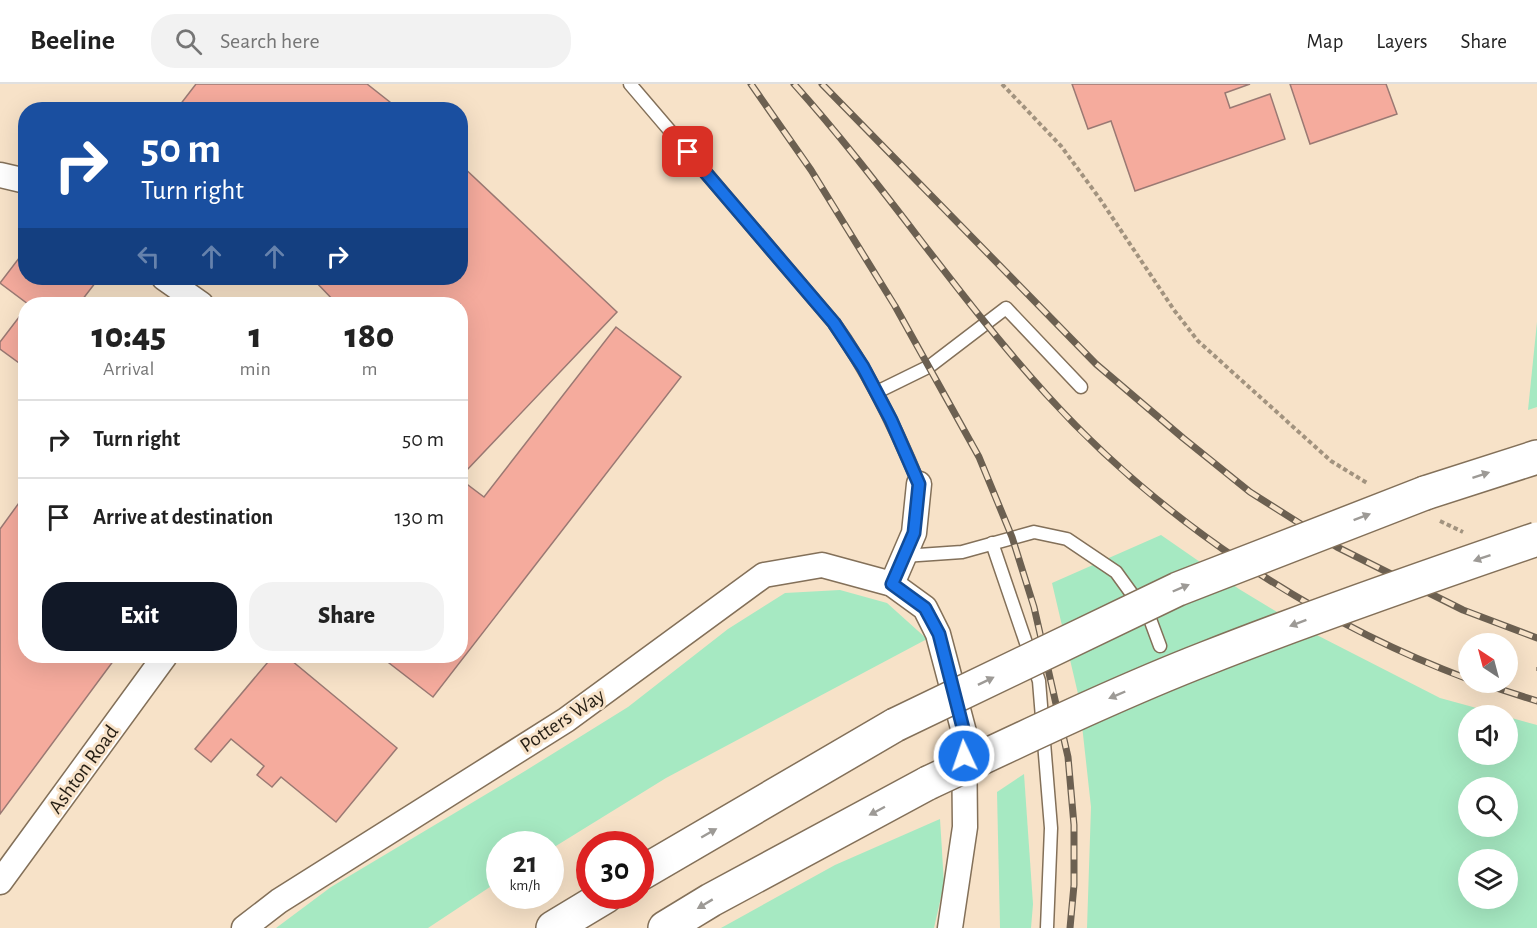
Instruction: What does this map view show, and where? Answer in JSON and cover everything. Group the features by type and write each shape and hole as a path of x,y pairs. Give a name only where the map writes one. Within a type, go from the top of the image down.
{"highway":[{"path":"654,866 895,725 1178,589 1428,505 1537,457"},
{"path":"665,928 928,783 1099,703 1205,658 1345,605 1537,539"},
{"path":"553,928 584,909"}],"street":[{"path":"0,175 18,179"},
{"path":"174,285 191,297"},
{"path":"919,484 914,533 892,584 925,608 939,634 964,732 964,827 950,928"},
{"name":"Potters Way","path":"244,928 279,901 566,720 764,575 822,565 892,584"},
{"name":"Ashton Road","path":"0,882 160,663"}],"lane":[{"path":"630,84 834,323 850,345 877,393 919,484"},
{"path":"877,393 930,366 1006,308 1081,387"},
{"path":"904,556 962,552 1034,532 1067,538 1116,572 1150,619 1160,646"},
{"path":"992,543 1039,681 1051,828 1047,928"}],"path":[{"path":"1002,84 1061,146 1173,310 1198,341 1331,461 1371,486"},
{"path":"1428,505 1472,535"}],"green space":[{"path":"1537,322 1537,407 1528,410"},
{"path":"1161,535 1239,589 1307,630 1440,698 1466,705 1458,705 1458,765 1518,765 1518,720 1537,725 1537,928 1087,928 1091,807 1079,698 1052,583"},
{"path":"840,590 887,603 927,639 666,778 580,831 576,831 576,834 564,841 564,831 486,831 486,890 428,928 276,928 331,887 628,707 728,629 785,593"},
{"path":"1024,774 1033,904 1031,928 1000,928 997,792"},
{"path":"940,819 944,884 934,928 721,928 835,865"}],"building":[{"path":"196,84 367,84 390,102 182,102"},
{"path":"1072,84 1250,84 1225,93 1230,108 1270,94 1285,139 1135,191 1111,121 1088,129"},
{"path":"1290,84 1386,84 1397,114 1310,144"},
{"path":"468,172 617,312 468,469 468,297 330,297 319,285 468,285"},
{"path":"18,259 18,285 94,285 84,297 19,297 0,283"},
{"path":"18,318 18,362 0,349 0,342"},
{"path":"616,327 681,377 468,652 468,485 484,497"},
{"path":"18,504 18,663 112,663 0,814 0,529"},
{"path":"267,663 294,663 397,748 336,822 281,777 272,787 257,775 264,766 231,739 211,762 195,749"},
{"path":"389,663 459,663 433,697"}],"railway":[{"path":"751,84 811,170 895,306 979,457 1012,537 1034,607 1068,757 1074,825 1074,885 1070,928"},
{"path":"794,84 858,160 1013,356 1046,394 1137,483 1241,561 1295,596 1352,627 1458,675"},
{"path":"822,84 1096,364 1250,492 1337,547 1463,610 1537,638"},
{"path":"1512,693 1537,701"}],"route":[{"path":"688,152 834,323 850,345 907,454 919,484 914,533 892,584 925,608 939,634 964,732 964,756"}]}
